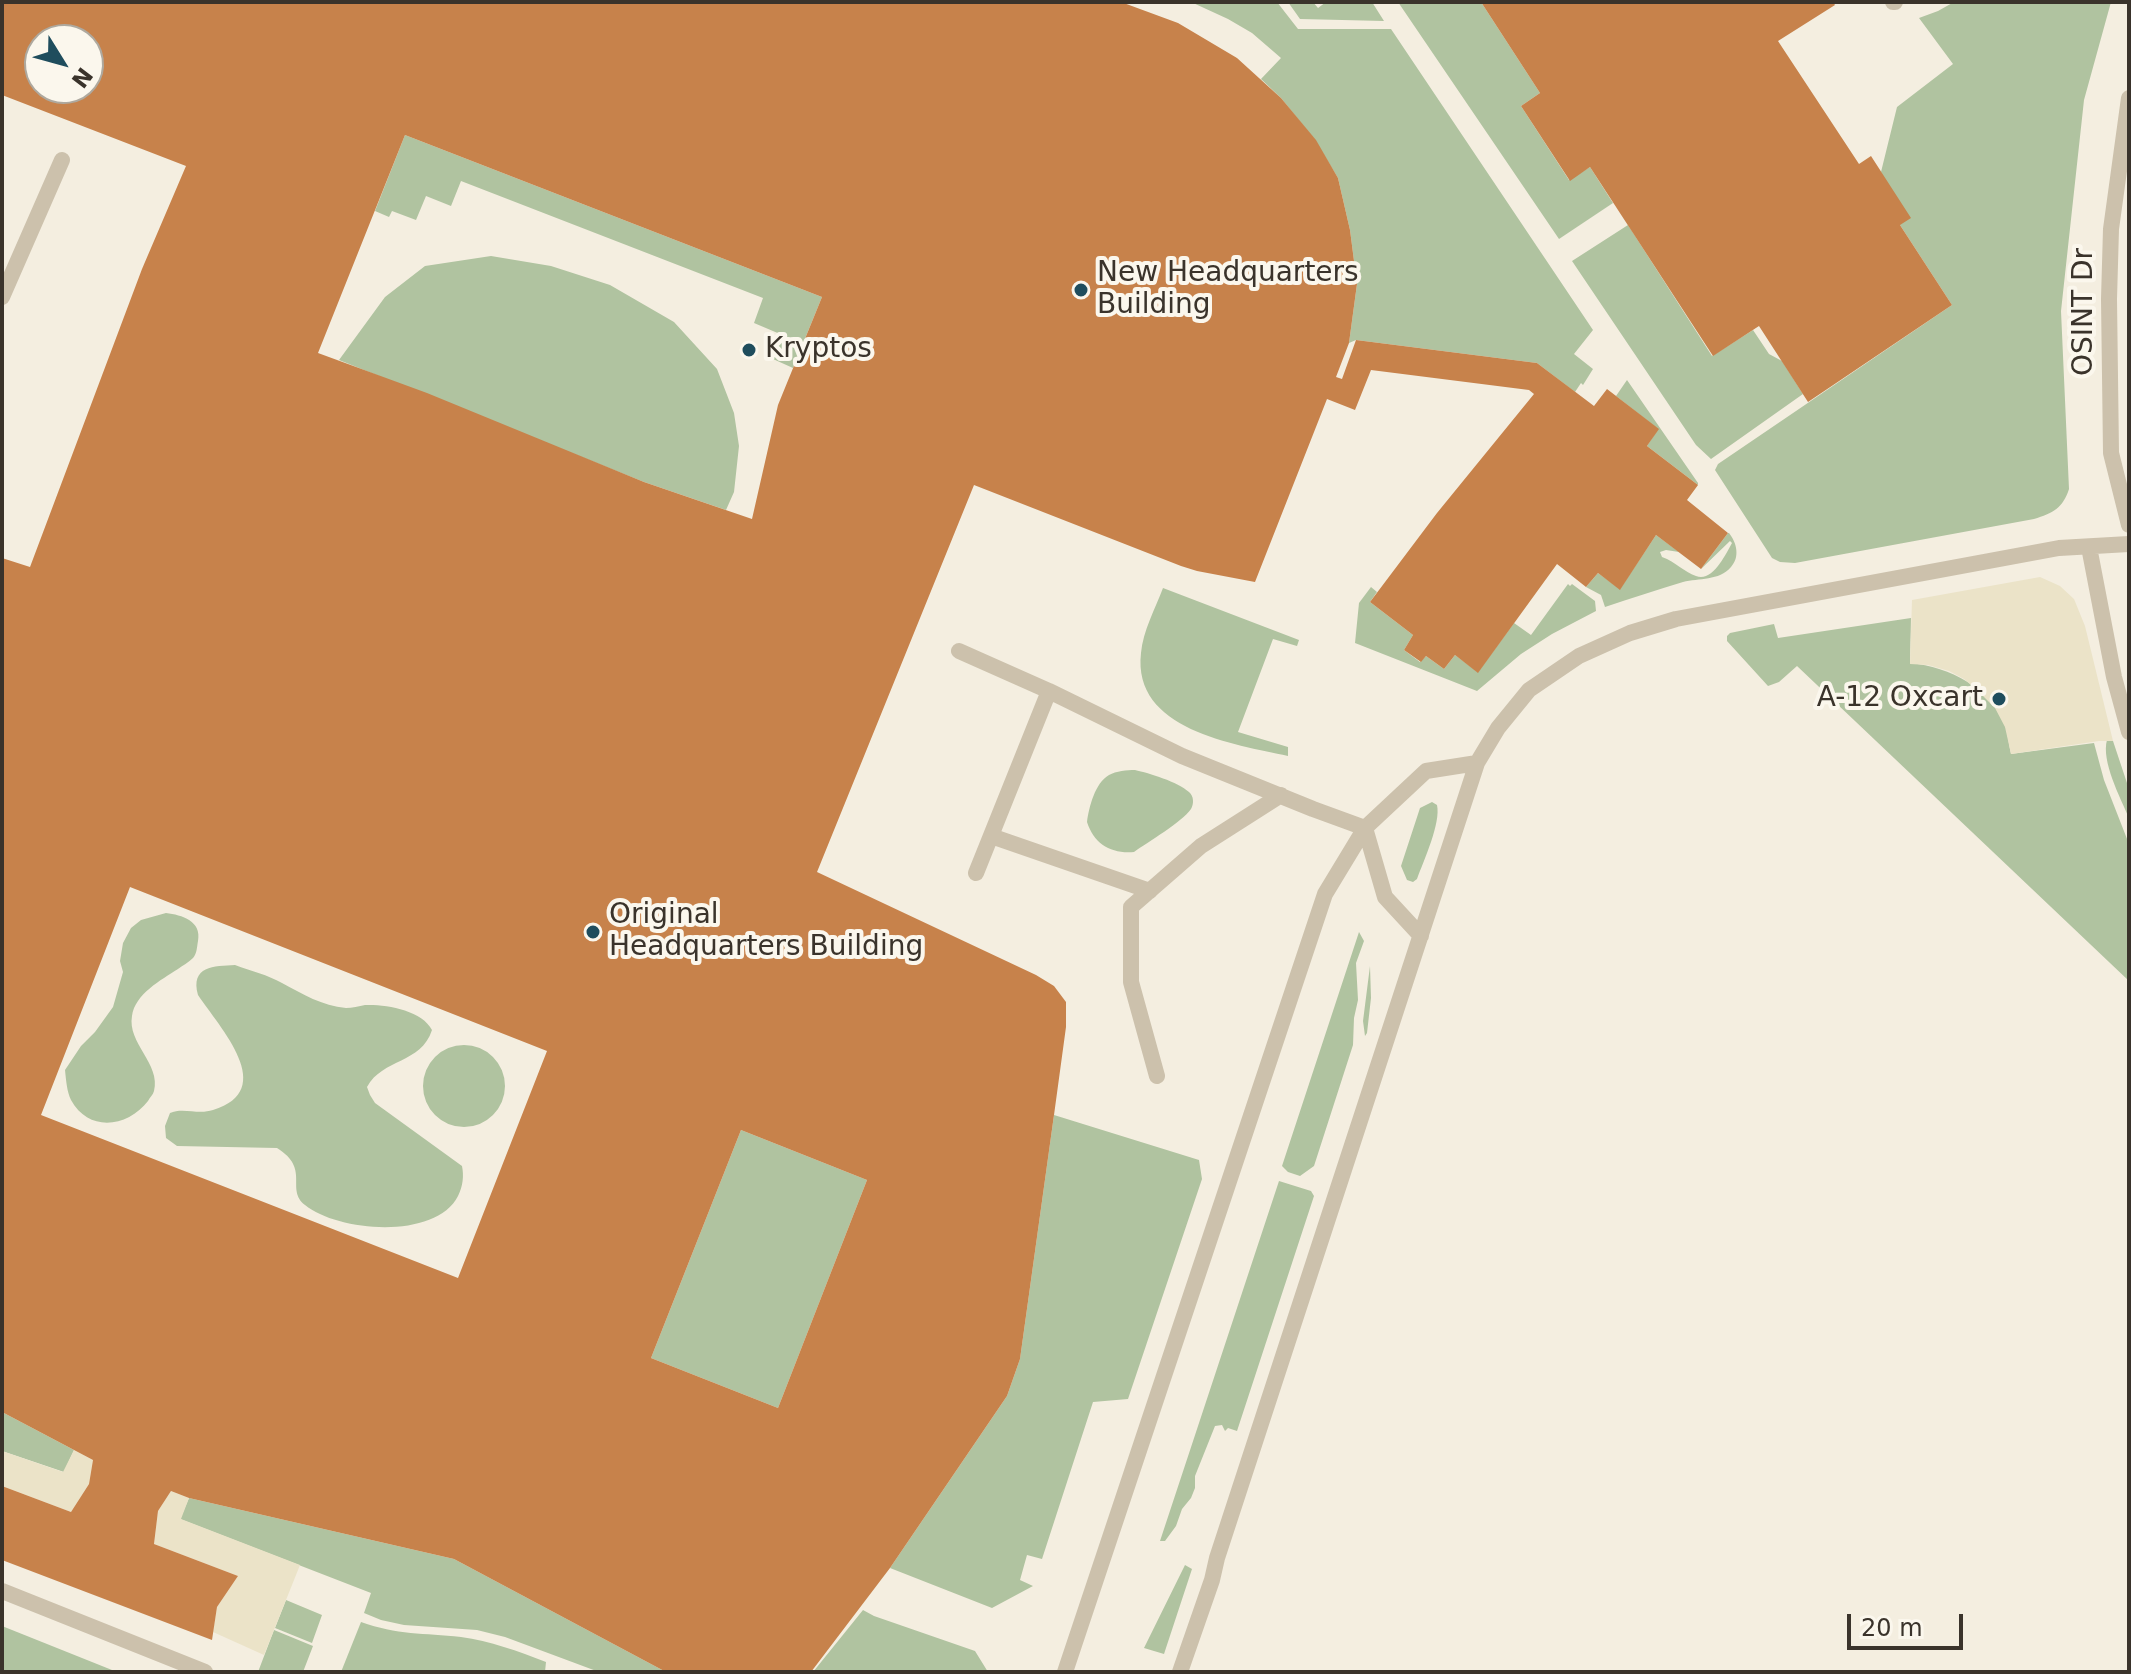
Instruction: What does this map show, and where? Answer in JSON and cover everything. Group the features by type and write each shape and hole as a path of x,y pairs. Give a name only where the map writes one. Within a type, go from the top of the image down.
{"lane":[{"name":"OSINT Dr","path":"2129,98 2111,229 2109,299 2111,453 2129,525"},
{"path":"2,297 62,160"},
{"path":"1180,1672 1477,763 1498,728 1529,690 1579,656 1630,633 1676,619 2059,548 2129,544"},
{"path":"2089,547 2114,677 2129,732"},
{"path":"959,651 1182,756 1365,828"},
{"path":"976,873 1049,691"},
{"path":"1065,1672 1325,894 1365,828 1426,771 1477,763"},
{"path":"1157,1076 1131,982 1131,907 1201,846 1281,795"},
{"path":"1365,828 1385,897 1421,936"},
{"path":"991,836 1150,891"},
{"path":"2,1591 205,1672"}],"green space":[{"path":"1191,2 1277,2 1298,29 1391,29 1593,330 1574,354 1593,369 1583,385 1581,383 1575,392 1537,363 1356,340 1349,343 1357,284 1350,230 1338,178 1315,140 1261,79 1281,58 1252,33"},
{"path":"1288,2 1313,2 1318,8 1326,2 1372,2 1384,21 1300,19"},
{"path":"1398,2 1481,2 1540,93 1521,106 1569,180 1590,167 1613,203 1559,239"},
{"path":"1954,2 2111,2 2084,100 2061,311 2069,489 2056,509 2034,519 1795,563 1780,562 1772,558 1715,470 1718,464 1952,305 1900,225 1881,172 1897,107 1953,64 1919,18"},
{"path":"405,135 822,297 793,368 773,359 771,351 780,334 754,323 763,298 461,181 451,206 426,196 416,220 392,211 389,217 375,211"},
{"path":"1628,225 1712,356 1753,330 1769,354 1782,361 1803,394 1711,459 1696,445 1572,261"},
{"path":"491,256 551,266 610,285 674,322 717,369 734,413 739,446 734,492 726,510 644,482 339,360 385,297 425,266"},
{"path":"1627,380 1698,485 1647,446 1658,429 1616,396"},
{"path":"1728,533 1734,541 1736,554 1734,563 1721,575 1683,582 1605,607 1601,595 1586,587 1598,573 1620,589 1656,535 1679,552 1666,550 1660,552 1662,557 1696,576 1708,575 1722,560 1732,543 1730,541 1701,569"},
{"path":"1568,584 1595,601 1596,611 1521,654 1477,691 1355,643 1359,603 1371,587 1377,592 1370,602 1413,635 1404,650 1420,662 1426,656 1444,669 1455,655 1478,672 1514,623 1531,635"},
{"path":"1163,588 1299,640 1297,646 1273,639 1238,732 1288,747 1288,756 1241,746 1191,729 1169,716 1153,700 1143,679 1141,653"},
{"path":"1911,618 1910,663 1940,669 1980,691 1991,702 2006,728 2011,754 2094,743 2104,780 2129,844 2129,981 1797,666 1779,682 1768,686 1727,641 1730,633 1774,624 1778,638"},
{"path":"2107,740 2113,741 2129,789 2129,818 2109,768"},
{"path":"1135,770 1184,788 1192,796 1193,805 1180,820 1134,852 1118,851 1104,846 1094,836 1087,822 1089,809 1096,789 1104,779 1115,773"},
{"path":"1432,802 1437,805 1438,813 1434,831 1417,879 1413,882 1407,880 1401,866 1420,808"},
{"path":"166,913 190,920 197,928 198,941 193,958 150,988 134,1008 134,1035 153,1072 154,1091 140,1110 130,1116 120,1121 98,1122 79,1111 71,1100 65,1070 113,1007 123,972 120,961 123,943 131,928 141,920"},
{"path":"1359,932 1364,941 1356,963 1358,1000 1353,1045 1314,1166 1300,1176 1282,1166"},
{"path":"235,965 329,1005 346,1008 365,1005 392,1007 412,1013 427,1023 432,1030 427,1041 411,1055 382,1071 367,1087 375,1103 462,1166 461,1188 446,1210 429,1220 409,1225 362,1226 340,1221 320,1214 299,1199 293,1164 277,1148 177,1146 166,1138 165,1126 170,1113 213,1110 232,1101 242,1088 243,1074 238,1057 198,995 196,985 197,978 206,970"},
{"path":"1370,966 1371,998 1365,1036 1363,1021"},
{"path":"464,1045 480,1048 493,1057 502,1070 505,1086 502,1102 493,1115 480,1124 464,1127 448,1124 435,1115 426,1102 423,1086 426,1070 435,1057 448,1048"},
{"path":"1054,1115 1199,1160 1202,1179 1128,1399 1093,1402 1042,1559 1027,1555 1020,1580 1033,1586 992,1608 890,1568 1007,1396 1020,1359"},
{"path":"741,1130 867,1180 778,1408 651,1358"},
{"path":"1279,1181 1311,1191 1314,1196 1237,1431 1228,1428 1225,1431 1222,1425 1215,1426 1195,1476 1191,1498 1182,1509 1176,1526 1165,1541 1160,1541"},
{"path":"2,1412 74,1450 64,1472 2,1451"},
{"path":"189,1498 454,1559 666,1672 599,1672 505,1637 477,1630 404,1625 381,1620 364,1613 371,1593 180,1519"},
{"path":"1185,1565 1192,1569 1164,1654 1144,1648"},
{"path":"286,1600 322,1615 312,1643 275,1628"},
{"path":"863,1610 975,1651 988,1672 813,1672"},
{"path":"361,1622 399,1631 461,1637 493,1644 546,1662 545,1672 341,1672"},
{"path":"2,1626 117,1672 2,1672"},
{"path":"274,1630 313,1646 303,1672 258,1672"}],"shaded area":[{"path":"2040,577 2060,586 2074,599 2085,626 2113,741 2011,754 2005,727 1995,708 1978,691 1949,671 1910,664 1912,600"},
{"path":"74,1450 93,1460 89,1484 71,1512 2,1486 2,1451 63,1472"},
{"path":"171,1491 189,1498 181,1519 300,1565 264,1655 213,1632 217,1607 238,1576 154,1544 158,1511"}],"building":[{"name":"Original Headquarters Building","path":"2,2 1121,2 1178,23 1237,58 1281,98 1316,140 1338,178 1350,230 1357,284 1349,343 1336,377 1342,379 1356,340 1537,363 1594,406 1607,389 1659,429 1647,446 1698,485 1687,500 1728,533 1701,569 1656,535 1620,590 1598,573 1586,587 1557,564 1478,673 1455,655 1444,669 1426,656 1421,662 1404,650 1413,635 1370,602 1437,513 1534,394 1529,390 1371,370 1355,410 1327,399 1255,582 1181,566 974,485 817,872 1036,975 1054,986 1066,1002 1066,1027 1020,1359 1007,1396 890,1568 811,1672 666,1672 454,1559 189,1498 171,1491 158,1511 154,1544 238,1576 217,1607 212,1640 2,1560 2,1486 71,1512 89,1484 93,1460 2,1412 2,558 30,567 142,269 186,166 25,104 104,104 104,24 24,24 24,103 2,95","holes":["405,135 822,297 778,405 752,519 644,482 427,393 318,353","130,887 547,1051 458,1278 41,1115","741,1130 867,1180 778,1408 651,1358"]},
{"path":"1481,2 1833,2 1835,5 1778,41 1859,164 1871,156 1911,218 1900,225 1952,305 1808,402 1759,326 1713,356 1590,167 1570,181 1521,106 1540,93"}],"place":[{"name":"New Headquarters Building","path":"1081,290"},
{"name":"Kryptos","path":"749,350"},
{"name":"A-12 Oxcart","path":"1999,699"},
{"name":"Original Headquarters Building","path":"593,932"}]}
